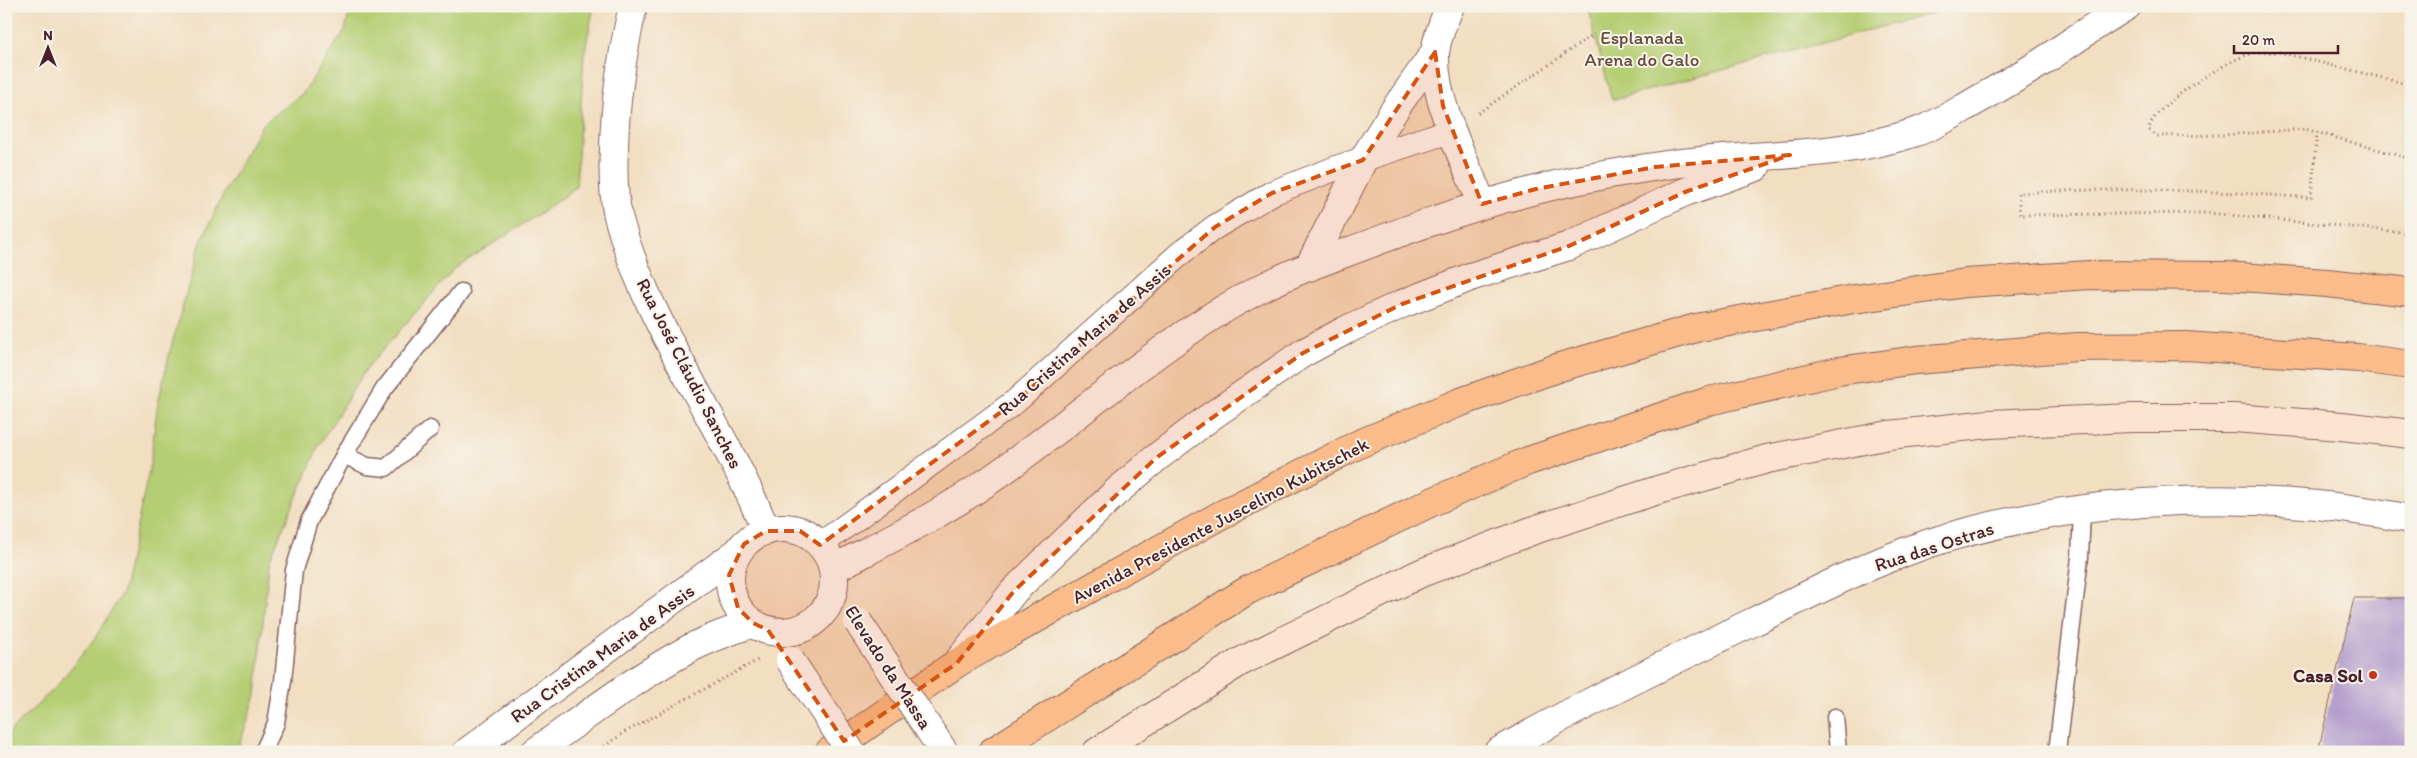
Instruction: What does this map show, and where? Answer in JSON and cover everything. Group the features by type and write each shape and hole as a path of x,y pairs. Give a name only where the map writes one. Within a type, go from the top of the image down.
{"highway":[{"name":"Avenida Presidente Juscelino Kubitschek","path":"829,752 957,663 1219,516 1359,444 1458,404 1560,367 1696,328 1848,300 1966,283 2090,275 2226,276 2327,283 2411,292"},
{"path":"992,752 1248,590 1434,501 1528,461 1708,401 1839,371 1916,360 2076,347 2186,346 2348,357 2411,365"}],"main road":[{"path":"1097,752 1240,662 1421,574 1534,530 1658,490 1767,459 1889,435 1989,424 2132,418 2234,418 2342,426 2411,434"}],"street":[{"name":"Rua José Cláudio Sanches","path":"633,6 622,53 615,105 613,172 618,215 649,299 695,391 741,473 766,530"},
{"path":"1309,267 1363,160 1395,109 1435,52 1450,6"},
{"path":"535,752 650,672 712,638 773,640 784,632 799,629 813,622 825,610 832,595 834,575 949,508 1043,441 1121,378 1199,324 1245,296 1309,267 1482,204 1536,190 1655,167 1790,155 1881,141 1918,131 1950,116 2039,64 2127,6"},
{"path":"1435,52 1438,88 1482,204"},
{"name":"Rua Cristina Maria de Assis","path":"820,545 1016,401 1182,252 1216,227 1272,193 1339,167 1453,130"},
{"path":"957,663 1014,591 1108,500 1156,458 1210,417 1303,353 1346,330 1402,304 1473,276 1569,246 1685,192 1790,155"},
{"name":"Rua das Ostras","path":"1498,752 1609,692 1801,598 1891,558 1947,538 2008,522 2082,510 2179,501 2271,502 2337,508 2411,519"},
{"name":"Rua Cristina Maria de Assis","path":"467,752 736,553 744,544 766,530 788,528 800,531 820,545 827,554 834,575"},
{"path":"736,553 730,575 730,587 738,608 773,640 851,752"},
{"name":"Elevado da Massa","path":"834,575 858,622 944,752"}],"lane":[{"path":"264,752 277,715 283,681 294,570 310,521 344,455 384,389 461,292"},
{"path":"344,455 367,466 386,468 430,429"},
{"path":"2058,752 2080,558 2082,510"},
{"path":"1835,717 1838,752"}],"path":[{"path":"1453,130 1594,34"},
{"path":"2411,85 2278,52 2263,53 2245,56 2211,72 2156,114 2148,123 2148,130 2157,136 2223,135 2305,129 2411,159"},
{"path":"2317,132 2311,198 2222,191 2074,190 2018,194 2020,215 2209,213 2411,233"},
{"path":"596,752 773,640"}],"highlighted area":[{"path":"1435,52 1443,106 1482,204 1536,189 1655,167 1790,155 1685,192 1569,246 1402,304 1303,353 1156,458 1014,591 957,663 844,741 768,630 753,623 738,608 729,575 744,544 766,531 800,531 820,545 1016,401 1215,227 1272,193 1363,160"}],"green space":[{"path":"351,6 594,6 584,55 576,187 548,208 454,269 366,369 318,447 269,561 256,695 237,752 6,752 6,739 14,727 56,687 95,638 123,591 150,466 157,408 169,355 200,244 223,195 262,125 303,93 345,30"},
{"name":"Esplanada Arena do Galo","path":"1587,6 1959,6 1612,100"}],"building":[{"name":"Casa Sol","path":"2354,598 2411,598 2411,752 2318,752"}],"place":[{"name":"Casa Sol","path":"2373,675"}]}
